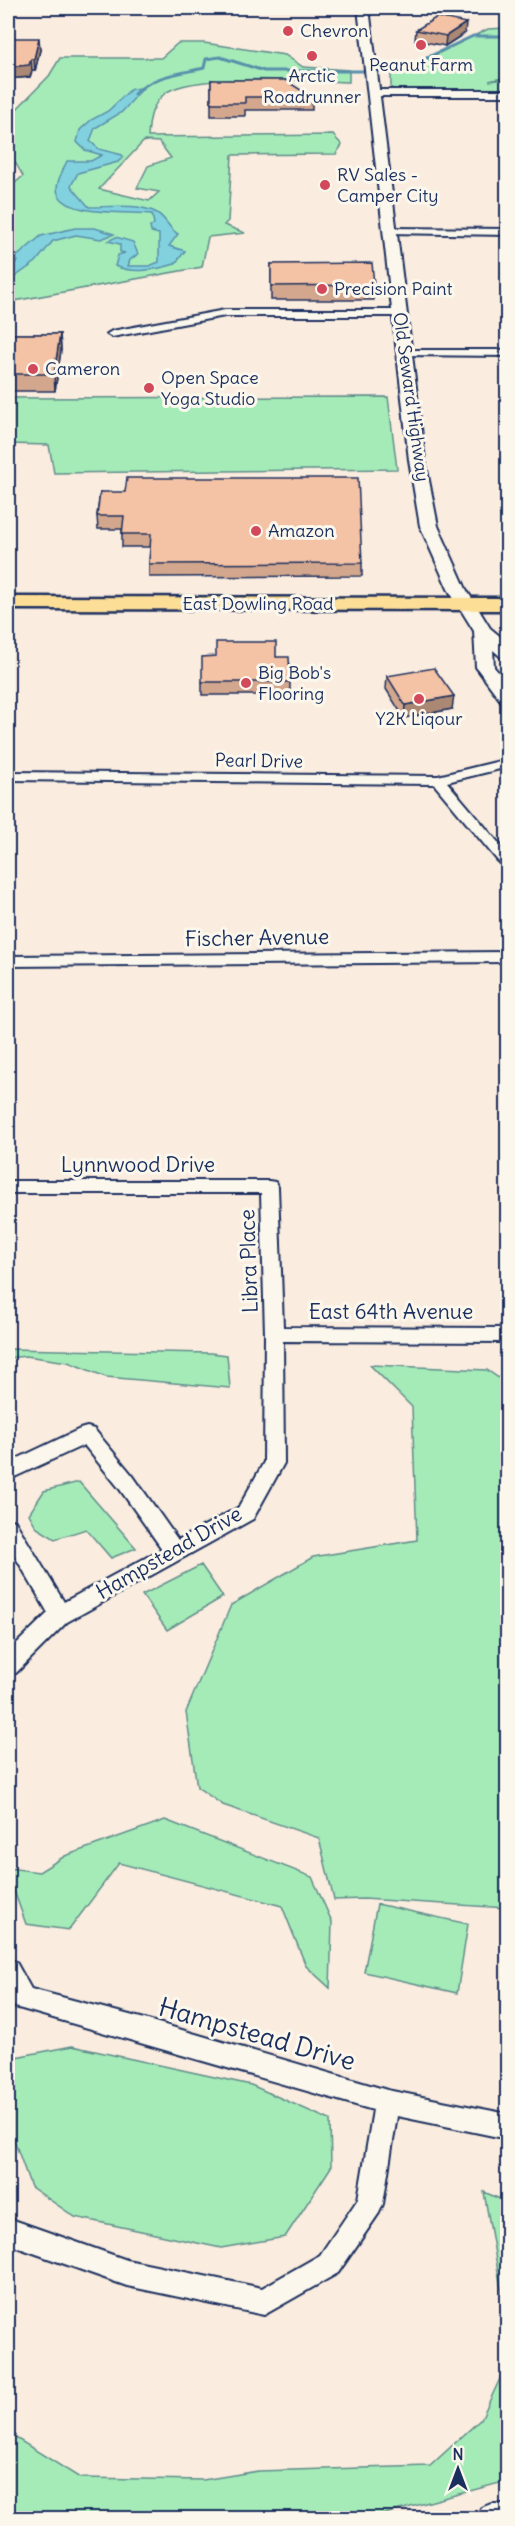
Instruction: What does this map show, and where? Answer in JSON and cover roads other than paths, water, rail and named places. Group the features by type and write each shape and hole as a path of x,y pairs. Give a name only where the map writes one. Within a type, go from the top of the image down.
{"main road":[{"name":"Old Seward Highway","path":"363,8 417,460 429,526 474,618 485,667 507,697"},
{"name":"East Dowling Road","path":"8,603 507,619"},
{"name":"East Dowling Road","path":"8,618 474,618 507,604"},
{"name":"Old Seward Highway","path":"474,618 507,653"}],"street":[{"path":"373,90 507,93"},
{"path":"390,231 507,232"},
{"path":"112,334 225,313 400,313"},
{"path":"404,353 507,353"},
{"name":"Pearl Drive","path":"8,776 438,780 507,763"},
{"path":"438,780 507,864"},
{"name":"Fischer Avenue","path":"8,962 507,957"},
{"name":"Lynnwood Drive","path":"8,1188 269,1187"},
{"name":"Libra Place","path":"269,1187 274,1334"},
{"name":"East 64th Avenue","path":"274,1334 507,1335"},
{"name":"Hampstead Drive","path":"8,1666 60,1615 246,1513 274,1463 274,1334"},
{"path":"8,1472 87,1435 126,1482 176,1553"},
{"path":"8,1527 60,1615"},
{"name":"Hampstead Drive","path":"8,1970 15,2003 141,2030 387,2102 507,2127"},
{"path":"8,2231 127,2273 264,2302 329,2264 370,2205 387,2102"},
{"path":"491,2518 507,2518"}],"water":[{"path":"143,88 122,112 95,128 90,141 99,149 123,157 118,162 78,173 71,186 89,207 124,206 149,210 160,215 178,234 169,246 185,251 175,264 137,270 115,266 118,255 125,253 120,252 120,244 108,241 116,237 133,242 138,254 130,260 128,266 149,266 159,262 159,234 151,232 150,227 154,224 152,214 82,209 60,198 57,188 67,161 91,161 102,155 85,150 77,142 80,130 91,120 108,111 131,89"},
{"path":"75,228 95,228 114,234 101,239 76,235 53,241 36,262 16,276 8,278 8,267 18,261 15,258 41,236"}],"waterway":[{"path":"134,94 158,79 204,68 206,59 220,57 264,71 403,71 413,69 428,57 473,36 508,36"}],"place":[{"name":"Chevron","path":"288,31"},
{"name":"Peanut Farm","path":"421,45"},
{"name":"Arctic Roadrunner","path":"312,56"},
{"name":"RV Sales - Camper City","path":"325,185"},
{"name":"Precision Paint","path":"322,289"},
{"name":"Cameron","path":"33,369"},
{"name":"Open Space Yoga Studio","path":"149,388"},
{"name":"Amazon","path":"256,531"},
{"name":"Big Bob's Flooring","path":"246,683"},
{"name":"Y2K Liqour","path":"419,699"}]}
